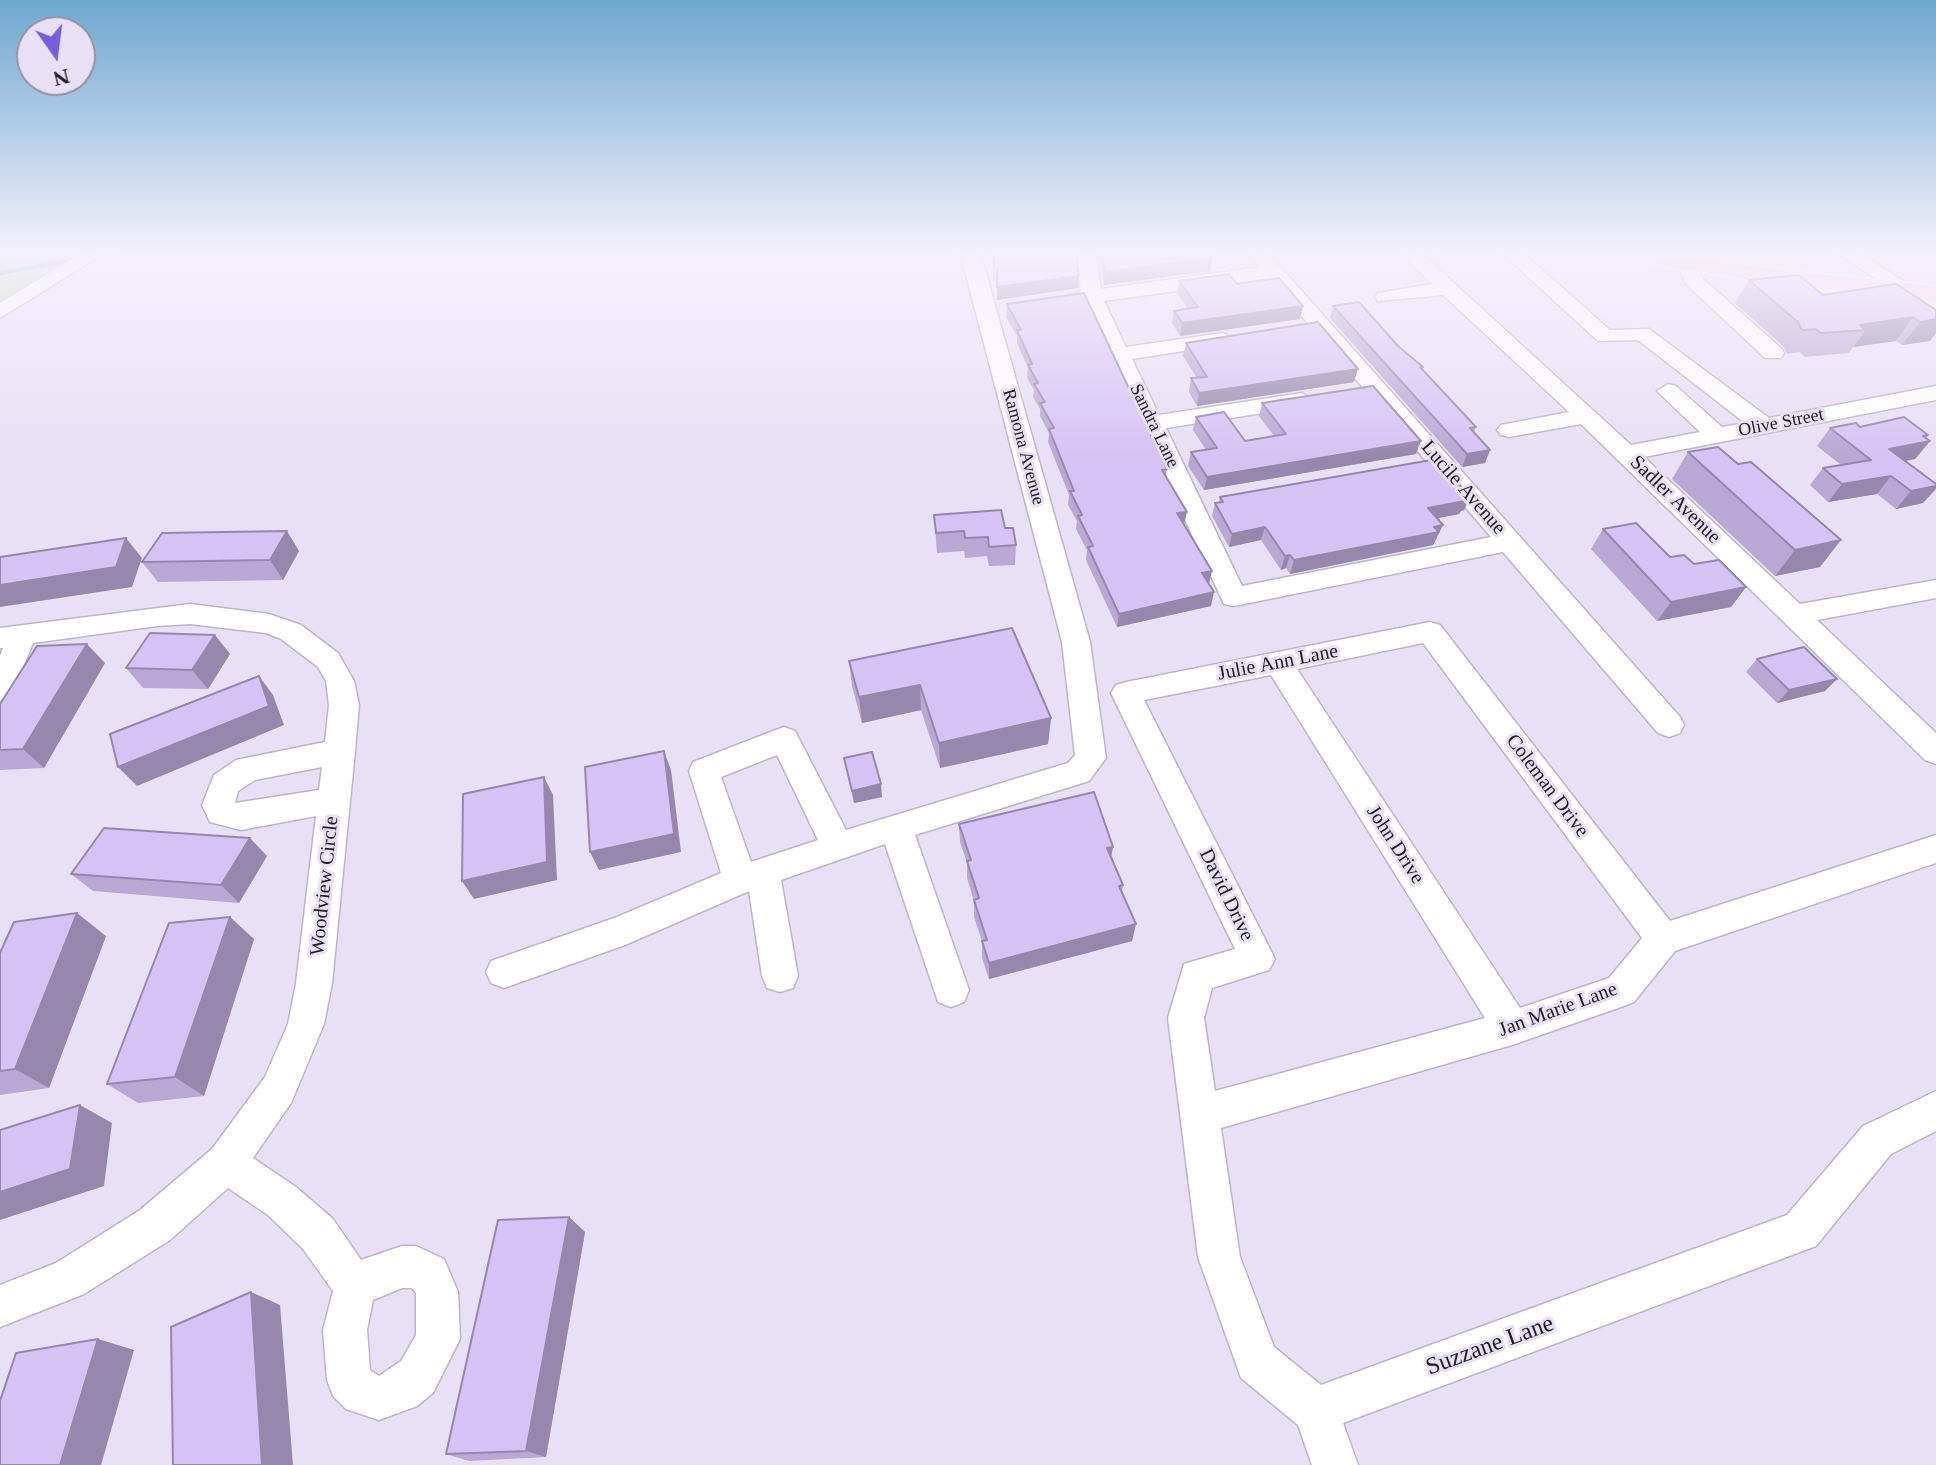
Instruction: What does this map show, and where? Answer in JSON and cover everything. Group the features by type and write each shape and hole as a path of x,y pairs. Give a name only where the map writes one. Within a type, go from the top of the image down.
{"street":[{"name":"Ramona Avenue","path":"896,827 1078,772 1091,758 1076,642 996,320"},
{"name":"Sandra Lane","path":"1103,320 1153,423 1199,502 1234,597 1510,542"},
{"name":"Lucile Avenue","path":"1320,320 1669,725"},
{"name":"Sadler Avenue","path":"1483,320 1626,453 1936,752"},
{"path":"1587,320 1605,337 1642,333 1764,426"},
{"path":"1737,320 1773,353"},
{"path":"1292,329 1324,325"},
{"path":"1120,354 1245,336"},
{"path":"1349,393 1379,388"},
{"path":"1668,391 1717,435"},
{"name":"Olive Street","path":"1626,453 1936,393"},
{"path":"1153,423 1318,397"},
{"path":"1509,430 1585,416"},
{"path":"1408,466 1439,461"},
{"path":"1794,615 1936,589"},
{"name":"Woodview Circle","path":"0,1306 69,1279 117,1252 196,1192 226,1163 278,1090 306,1024 314,983 344,705 340,681 328,660 280,628 232,617 190,614 12,636"},
{"name":"Julie Ann Lane","path":"1126,693 1430,632"},
{"name":"Coleman Drive","path":"1430,632 1663,939"},
{"path":"0,691 12,636"},
{"name":"John Drive","path":"1278,663 1512,1028"},
{"name":"David Drive","path":"1126,693 1257,959 1197,976 1186,1018 1202,1114"},
{"path":"780,976 751,876 704,771 784,739 837,845"},
{"path":"334,800 241,817 221,813 218,805 225,784 247,769 340,751"},
{"path":"504,972 625,930 751,876 896,827 951,990"},
{"path":"1663,939 1936,849"},
{"name":"Jan Marie Lane","path":"1202,1114 1512,1028 1621,990 1663,939"},
{"name":"Suzzane Lane","path":"1316,1410 1801,1231 1877,1140 1936,1110"},
{"path":"1202,1114 1219,1257 1257,1362 1316,1410 1335,1465"},
{"path":"226,1163 282,1201 318,1234 355,1287"}],"building":[{"path":"1016,320 1097,320 1167,469 1162,470 1187,512 1177,513 1212,571 1202,573 1214,592 1119,614 1088,547 1093,546 1078,516 1082,515 1070,491 1074,491 1049,429 1054,428 1040,403 1045,402 1034,384 1038,383 1028,365 1032,364 1017,330 1021,330"},
{"path":"1346,320 1375,320 1398,346 1423,367 1420,367 1476,427 1470,428 1490,450 1467,454"},
{"path":"1796,320 1891,320 1860,325 1866,330 1821,333 1815,329 1802,330"},
{"path":"1318,322 1358,369 1199,393 1191,378 1207,377 1186,343"},
{"path":"1373,386 1421,441 1207,477 1191,452 1217,448 1196,417 1224,412 1245,441 1286,434 1262,403"},
{"path":"1904,417 1928,435 1923,436 1930,441 1889,449 1936,486 1911,491 1891,476 1842,484 1823,468 1871,460 1830,428 1856,423 1860,427"},
{"path":"1718,447 1738,464 1751,462 1841,540 1795,550 1688,452"},
{"path":"1437,459 1470,497 1463,498 1465,501 1428,508 1443,525 1434,527 1439,532 1294,560 1290,555 1285,556 1265,527 1232,534 1215,503 1223,502 1220,497"},
{"path":"1001,510 1005,528 1013,528 1016,545 989,547 988,537 965,538 964,531 936,533 934,515"},
{"path":"1636,523 1670,557 1684,555 1694,564 1719,560 1746,587 1671,602 1603,529"},
{"path":"287,531 270,560 142,562 162,533"},
{"path":"126,538 116,567 0,585 0,557"},
{"path":"1012,628 1051,718 939,743 920,685 859,697 849,661"},
{"path":"150,633 215,635 192,670 126,668"},
{"path":"87,644 23,749 0,750 0,704 37,646"},
{"path":"1804,647 1837,679 1789,690 1757,659"},
{"path":"259,676 269,706 118,767 110,734"},
{"path":"664,751 674,834 590,852 585,767"},
{"path":"872,752 881,784 852,791 844,758"},
{"path":"544,777 547,862 462,881 463,794"},
{"path":"1094,792 1113,847 1107,848 1123,885 1119,886 1136,924 989,963 982,941 987,940 974,900 979,898 967,861 971,860 959,824"},
{"path":"104,828 250,838 221,885 71,874"},
{"path":"77,913 15,1069 0,1071 0,953 14,922"},
{"path":"230,917 175,1077 107,1084 169,923"},
{"path":"80,1105 70,1169 0,1192 0,1130"},
{"path":"569,1217 526,1451 446,1454 498,1220"},
{"path":"251,1292 262,1465 173,1465 171,1327"},
{"path":"98,1339 60,1465 0,1465 0,1401 16,1353"}]}
